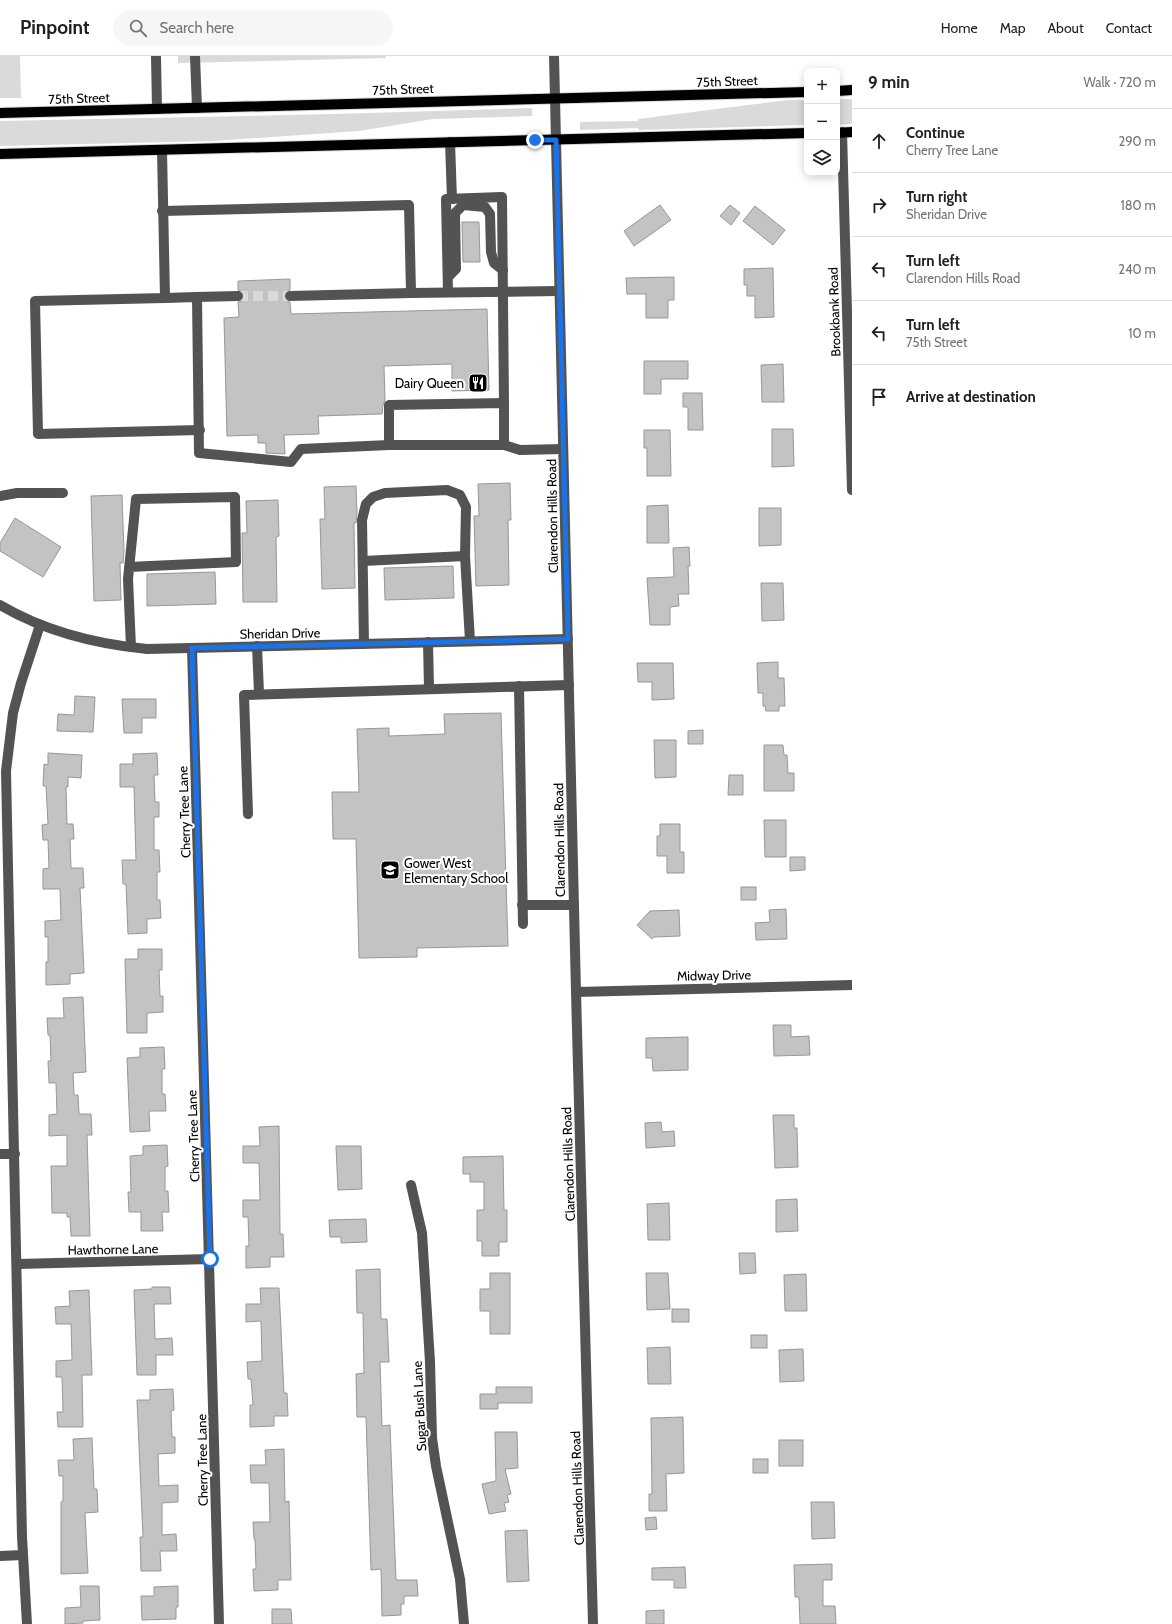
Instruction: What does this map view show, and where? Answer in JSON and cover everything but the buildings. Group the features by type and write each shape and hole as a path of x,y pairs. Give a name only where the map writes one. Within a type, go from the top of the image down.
{"main road":[{"path":"840,91 852,90"},
{"name":"75th Street","path":"0,113 804,92"},
{"path":"0,154 804,133"}],"street":[{"path":"156,56 157,109"},
{"path":"195,56 197,108"},
{"name":"Clarendon Hills Road","path":"554,56 576,992 593,1624"},
{"name":"Brookbank Road","path":"844,132 852,490"},
{"path":"450,142 452,199"},
{"path":"162,150 162,211 165,298"},
{"path":"448,292 446,199 502,198 504,291 504,445"},
{"path":"162,211 409,205 411,293"},
{"path":"448,277 456,269 455,212 463,205 485,207 490,214 490,252 494,262 503,270"},
{"path":"290,296 559,291"},
{"path":"200,430 38,434 35,301 238,296"},
{"path":"196,297 200,430 199,453 291,462 301,449 389,445 504,445 520,450 563,449"},
{"path":"389,445 389,405 504,402"},
{"path":"364,644 362,520 366,504 373,498 385,492 447,490 460,495 466,507 465,556 470,641"},
{"path":"0,496 17,493 63,493"},
{"path":"129,567 236,562 235,497 136,499 129,567 128,579 131,647"},
{"path":"363,561 465,556"},
{"name":"Sheridan Drive","path":"0,605 40,625 85,640 147,649 568,639"},
{"path":"27,1624 23,1555 18,1264 6,771 13,713 40,625"},
{"path":"428,642 429,688"},
{"path":"256,646 259,693"},
{"name":"Cherry Tree Lane","path":"192,648 219,1624"},
{"path":"248,814 244,695 259,693 569,685"},
{"path":"519,686 523,924"},
{"path":"522,905 574,905"},
{"name":"Midway Drive","path":"576,992 852,985"},
{"path":"0,1154 15,1154"},
{"name":"Sugar Bush Lane","path":"412,1185 422,1233 430,1362 432,1438 436,1466 460,1579 464,1624"},
{"name":"Hawthorne Lane","path":"18,1264 210,1259"},
{"path":"0,1556 23,1555"}],"shaded area":[{"path":"0,56 20,56 21,98 0,98"},
{"path":"178,56 386,56 386,58 178,63"},
{"path":"840,99 852,99 852,124 840,125"},
{"path":"788,100 804,100 804,125 639,130 638,128 580,130 580,122 638,121 638,119"},
{"path":"532,108 532,116 433,119 359,131 213,141 0,146 0,121"}],"tunnel":[{"path":"238,296 290,296"}],"place":[{"name":"Dairy Queen","path":"478,383"},
{"name":"Gower West Elementary School","path":"390,870"}],"route":[{"path":"210,1259 194,668 192,648 568,639 556,140 535,140"}]}
